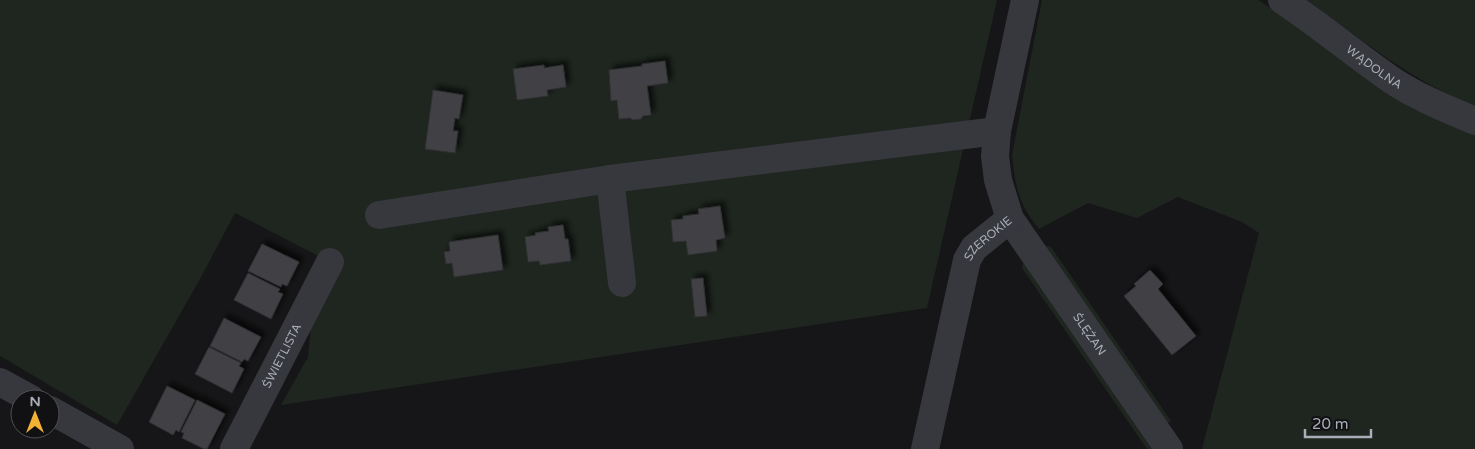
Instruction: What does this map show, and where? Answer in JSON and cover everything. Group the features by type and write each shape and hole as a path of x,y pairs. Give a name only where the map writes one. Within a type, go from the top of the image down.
{"street":[{"name":"SZEROKIE","path":"925,449 967,260 974,248 1010,219 1003,200 996,169 997,131 1025,0"},
{"name":"WĄDOLNA","path":"1282,0 1313,20 1393,81 1433,104 1475,121"},
{"path":"379,215 610,179 997,131"},
{"path":"610,179 622,283"},
{"name":"ŚLĘŻAN","path":"1010,219 1169,449"},
{"name":"ŚWIETLISTA","path":"234,449 330,262"},
{"path":"0,382 13,389"},
{"path":"60,416 120,449"}],"shaded area":[{"path":"0,0 997,0 927,308 281,405 308,357 311,326 330,262 235,213 200,279 117,425 60,391 60,389 56,389 0,356"},
{"path":"1042,0 1258,0 1310,33 1413,109 1475,131 1475,449 1202,449 1259,233 1242,222 1178,197 1137,218 1088,203 1039,229 1027,212 1019,195 1012,155"},
{"path":"1307,0 1475,0 1475,107 1452,97 1409,72"},
{"path":"1047,246 1051,247 1171,421 1165,424 1043,249"},
{"path":"1026,260 1156,449 1147,449 1022,268"}],"building":[{"path":"665,61 668,83 647,86 651,115 633,120 630,118 619,119 617,100 611,101 609,70"},
{"path":"544,65 544,68 563,65 566,87 547,90 548,96 517,100 513,69"},
{"path":"433,90 463,95 459,119 455,118 453,131 458,131 455,153 425,149"},
{"path":"720,206 725,238 716,240 717,251 688,255 686,241 673,242 671,220 683,219 683,216 699,214 698,209"},
{"path":"563,225 565,239 568,239 571,261 540,265 539,261 528,262 525,237 549,231 548,227"},
{"path":"498,235 503,270 454,277 452,263 446,264 444,252 450,251 449,242"},
{"path":"262,244 299,262 287,286 282,284 281,287 248,271"},
{"path":"1150,270 1163,284 1158,289 1196,336 1172,355 1124,296"},
{"path":"248,273 280,289 278,292 283,294 271,319 234,300"},
{"path":"703,278 707,316 695,317 691,279"},
{"path":"224,318 261,337 248,361 244,359 242,362 210,346"},
{"path":"209,347 241,363 239,366 244,369 232,393 195,374"},
{"path":"167,386 195,400 179,432 176,430 173,435 149,422"},
{"path":"197,400 225,414 207,449 182,438 184,433 181,432"}]}
